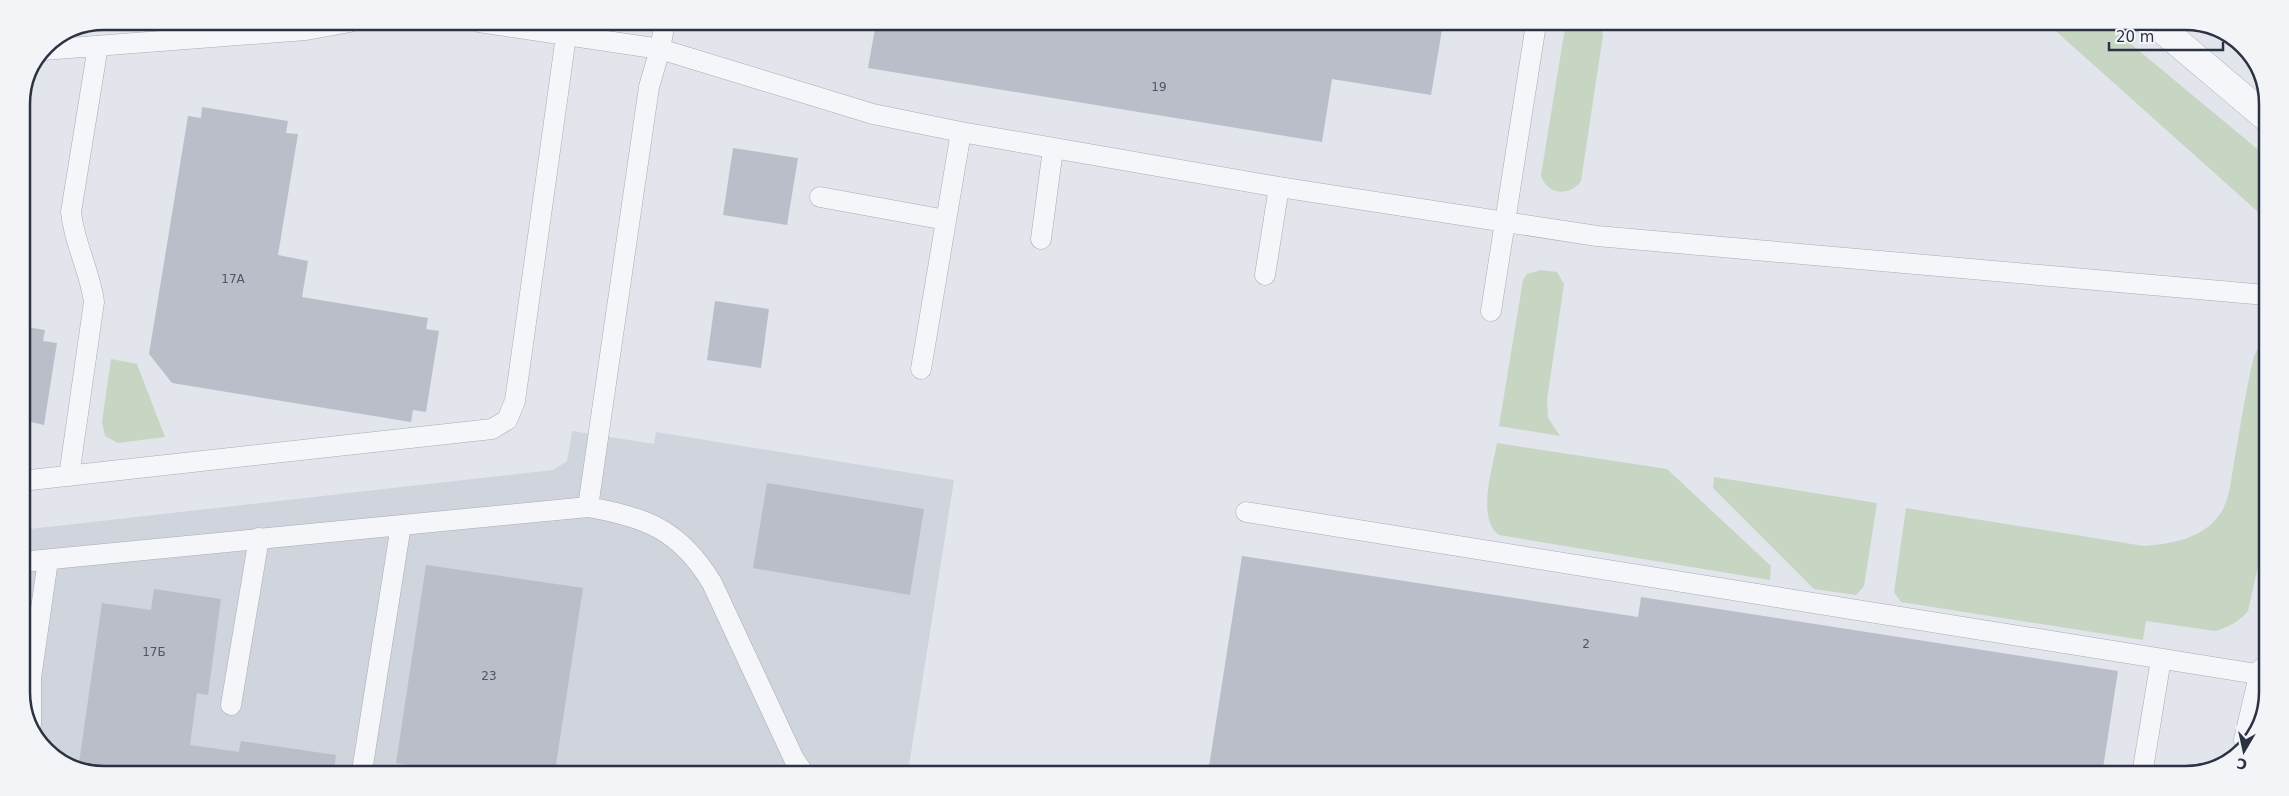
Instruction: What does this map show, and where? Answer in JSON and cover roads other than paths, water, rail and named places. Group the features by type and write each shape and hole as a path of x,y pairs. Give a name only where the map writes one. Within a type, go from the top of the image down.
{"street":[{"path":"2162,30 2259,111"},
{"path":"2252,723 2259,691"}],"lane":[{"path":"55,49 306,30"},
{"path":"529,30 660,49 874,114 961,132 1279,187 1505,222 1597,236 2259,294"},
{"path":"588,507 649,86 660,49 663,30"},
{"path":"1491,311 1535,30"},
{"path":"30,480 492,429 506,420 515,401 566,36"},
{"path":"69,476 94,302 91,284 73,232 71,212 98,46"},
{"path":"921,369 961,132"},
{"path":"1040,239 1053,149"},
{"path":"1264,275 1279,187"},
{"path":"820,197 946,220"},
{"path":"30,561 588,507 621,513 642,519 664,531 683,544 699,560 712,582 796,766"},
{"path":"1246,512 2161,659 2259,672"},
{"path":"363,766 401,526"},
{"path":"231,705 259,538"},
{"path":"31,702 31,678 48,560"},
{"path":"2143,766 2161,659"}]}
